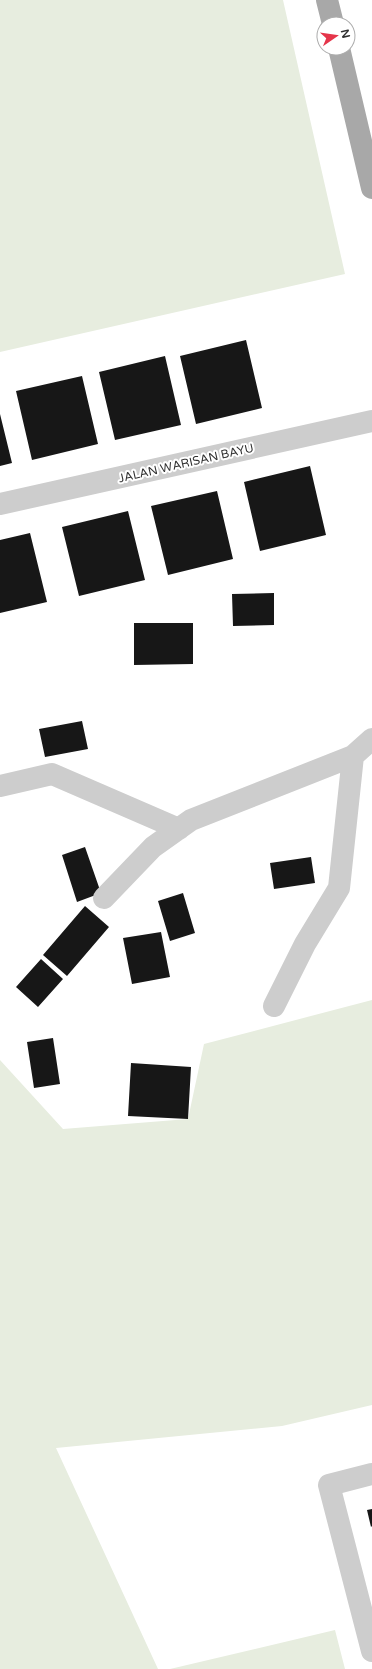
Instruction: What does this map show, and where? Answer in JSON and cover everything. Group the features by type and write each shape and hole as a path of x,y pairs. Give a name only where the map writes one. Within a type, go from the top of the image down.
{"main road":[{"path":"327,0 331,16"},
{"path":"341,56 372,188"}],"street":[{"name":"JALAN WARISAN BAYU","path":"0,504 372,421"},
{"path":"104,898 153,847 190,820 353,756 372,739"},
{"path":"274,1006 305,944 339,888 353,756"},
{"path":"0,786 52,774 179,829"},
{"path":"372,1474 328,1485 372,1651"}],"shaded area":[{"path":"0,0 283,0 345,274 0,352"},
{"path":"372,1000 372,1405 282,1426 56,1448 158,1669 0,1669 0,1060 63,1129 188,1119 204,1044"},
{"path":"335,1630 345,1669 170,1669"}],"building":[{"path":"246,340 262,408 196,424 180,356"},
{"path":"165,356 181,425 115,440 99,372"},
{"path":"82,376 98,444 32,460 16,391"},
{"path":"0,414 12,463 0,466"},
{"path":"310,466 326,535 260,551 244,482"},
{"path":"217,491 233,559 168,575 151,506"},
{"path":"128,511 145,580 79,596 62,527"},
{"path":"30,533 47,602 0,613 0,540"},
{"path":"274,593 274,625 233,626 232,594"},
{"path":"134,623 193,623 193,664 134,665"},
{"path":"82,721 88,749 45,757 39,729"},
{"path":"85,847 101,893 77,902 62,855"},
{"path":"311,857 315,883 274,889 270,863"},
{"path":"183,893 195,933 170,941 158,901"},
{"path":"85,906 109,927 67,976 43,955"},
{"path":"161,932 170,977 132,984 123,938"},
{"path":"41,959 63,979 38,1007 16,987"},
{"path":"53,1038 60,1084 34,1088 27,1042"},
{"path":"131,1063 191,1067 188,1119 128,1116"},
{"path":"372,1509 372,1526 371,1527 367,1510"}]}
